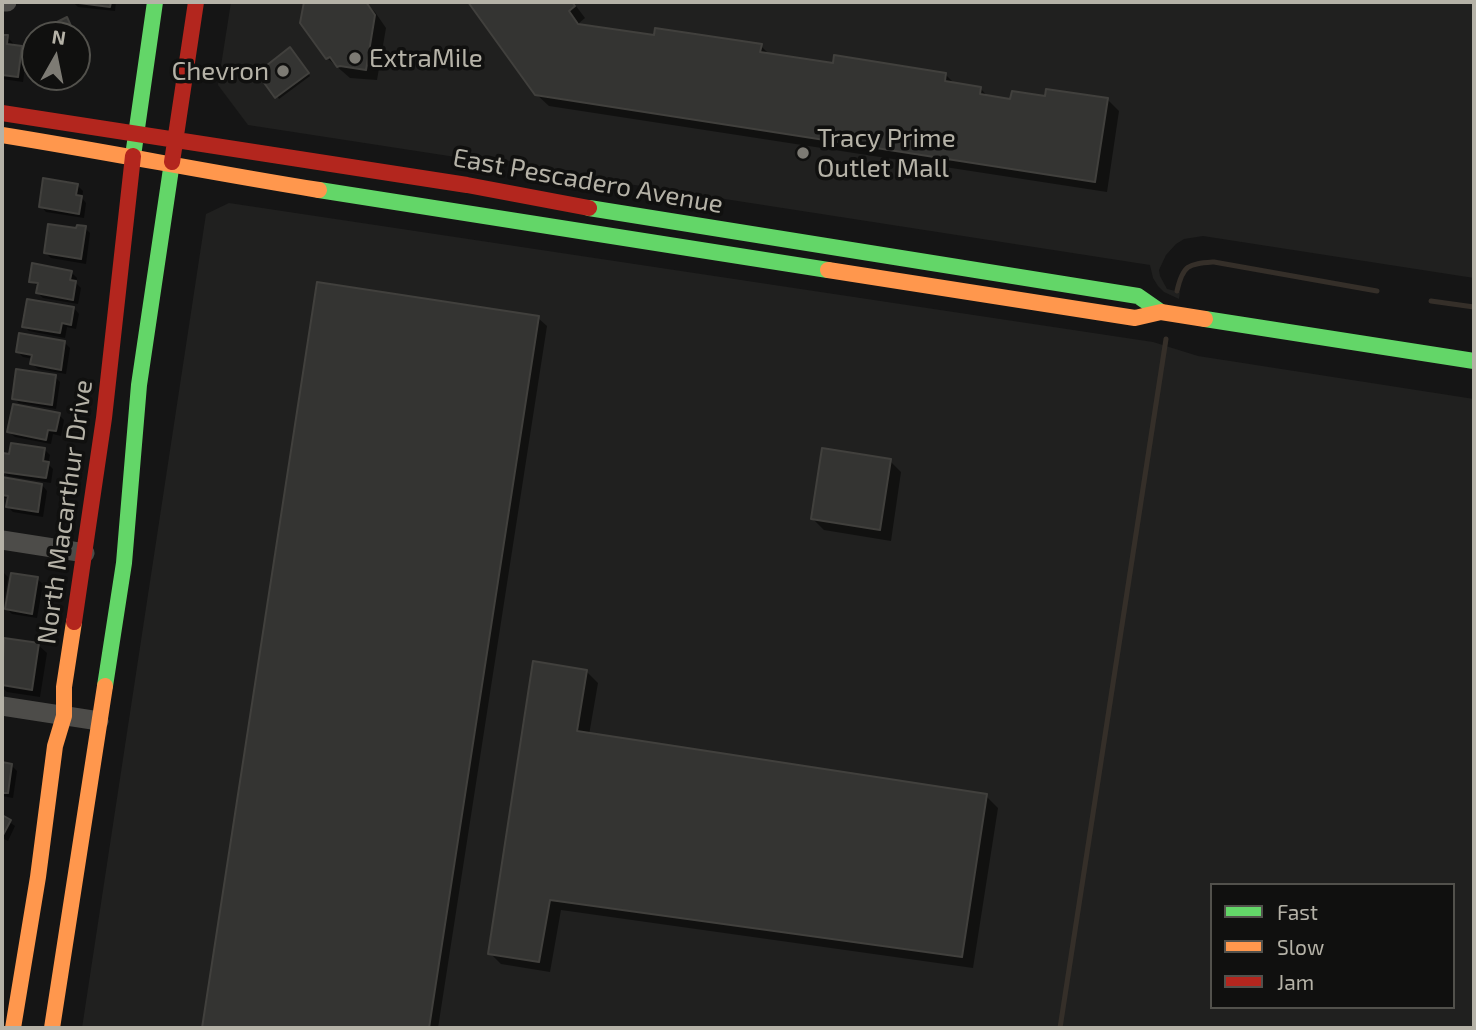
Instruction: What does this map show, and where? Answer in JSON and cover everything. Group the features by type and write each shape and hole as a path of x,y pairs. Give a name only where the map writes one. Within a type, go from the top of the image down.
{"street":[{"name":"North Macarthur Drive","path":"13,1028 38,877 55,746 64,716 64,687 104,418 136,132 155,2"},
{"path":"52,1028 124,564 139,385 196,2"},
{"name":"East Pescadero Avenue","path":"2,113 176,138 1138,296 1161,312"},
{"name":"East Pescadero Avenue","path":"2,135 171,165 1135,318 1161,312 1474,361"},
{"path":"2,540 85,553"},
{"path":"2,705 99,721"}],"shaded area":[{"name":"Tracy Prime Outlet Mall","path":"231,2 1474,2 1474,278 1203,236 1184,239 1176,244 1166,255 1159,270 1167,289 1180,292 1179,299 1158,286 1150,265 525,168 515,162 485,157 462,158 248,125 218,85"},
{"path":"229,203 1153,342 1198,356 1474,399 1474,1028 82,1028 206,214"}],"building":[{"path":"71,2 111,2 110,7"},
{"path":"304,2 366,2 375,15 366,70 337,67 330,57 326,59 300,23"},
{"path":"468,2 572,2 575,6 569,11 578,24 654,35 655,28 762,44 760,52 833,63 834,55 946,73 945,81 981,87 980,94 1010,99 1012,91 1045,96 1046,89 1108,98 1095,182 535,95"},
{"path":"2,35 8,35 7,44 21,46 18,77 2,75"},
{"path":"290,47 309,73 275,98 257,73"},
{"path":"43,178 78,184 76,195 82,196 79,214 39,207"},
{"path":"48,224 76,228 77,225 86,226 81,259 44,253"},
{"path":"32,263 72,271 70,280 76,281 73,300 36,293 38,283 29,282"},
{"path":"317,282 539,316 429,1028 202,1028"},
{"path":"27,299 74,307 71,325 62,323 60,333 22,327"},
{"path":"19,333 65,341 61,370 30,364 32,355 16,352"},
{"path":"16,369 56,375 52,405 12,399"},
{"path":"13,404 60,413 56,431 48,430 46,440 7,432"},
{"path":"11,443 45,448 43,461 49,462 46,478 2,472 3,453 9,454"},
{"path":"822,448 891,459 880,530 811,519"},
{"path":"2,477 42,484 38,512 6,507 8,496 2,495"},
{"path":"11,573 38,577 32,614 5,609"},
{"path":"4,638 39,643 32,690 2,685"},
{"path":"533,661 587,670 577,731 987,794 962,957 550,900 539,962 488,954"},
{"path":"2,762 12,764 8,793 2,793"},
{"path":"2,815 11,820 2,837"}],"waterway":[{"path":"1177,291 1182,275 1188,267 1214,262 1377,291"},
{"path":"1431,301 1474,307"},
{"path":"1060,1028 1166,339"}],"traffic: fast":[{"path":"133,156 155,2"},
{"path":"105,686 124,563 139,385 172,162"},
{"path":"319,190 828,270"},
{"path":"589,208 1138,296 1161,312"},
{"path":"1205,319 1474,361"}],"traffic: slow":[{"path":"2,135 319,190"},
{"path":"828,270 1135,318 1161,312 1205,319"},
{"path":"13,1028 38,877 55,746 64,716 64,687 74,622"},
{"path":"52,1028 105,686"}],"traffic: jam":[{"path":"172,162 196,2"},
{"path":"2,113 467,185 589,208"},
{"path":"74,622 104,418 133,156"}],"place":[{"name":"ExtraMile","path":"355,58"},
{"name":"Chevron","path":"283,71"},
{"name":"Tracy Prime Outlet Mall","path":"803,153"}]}
